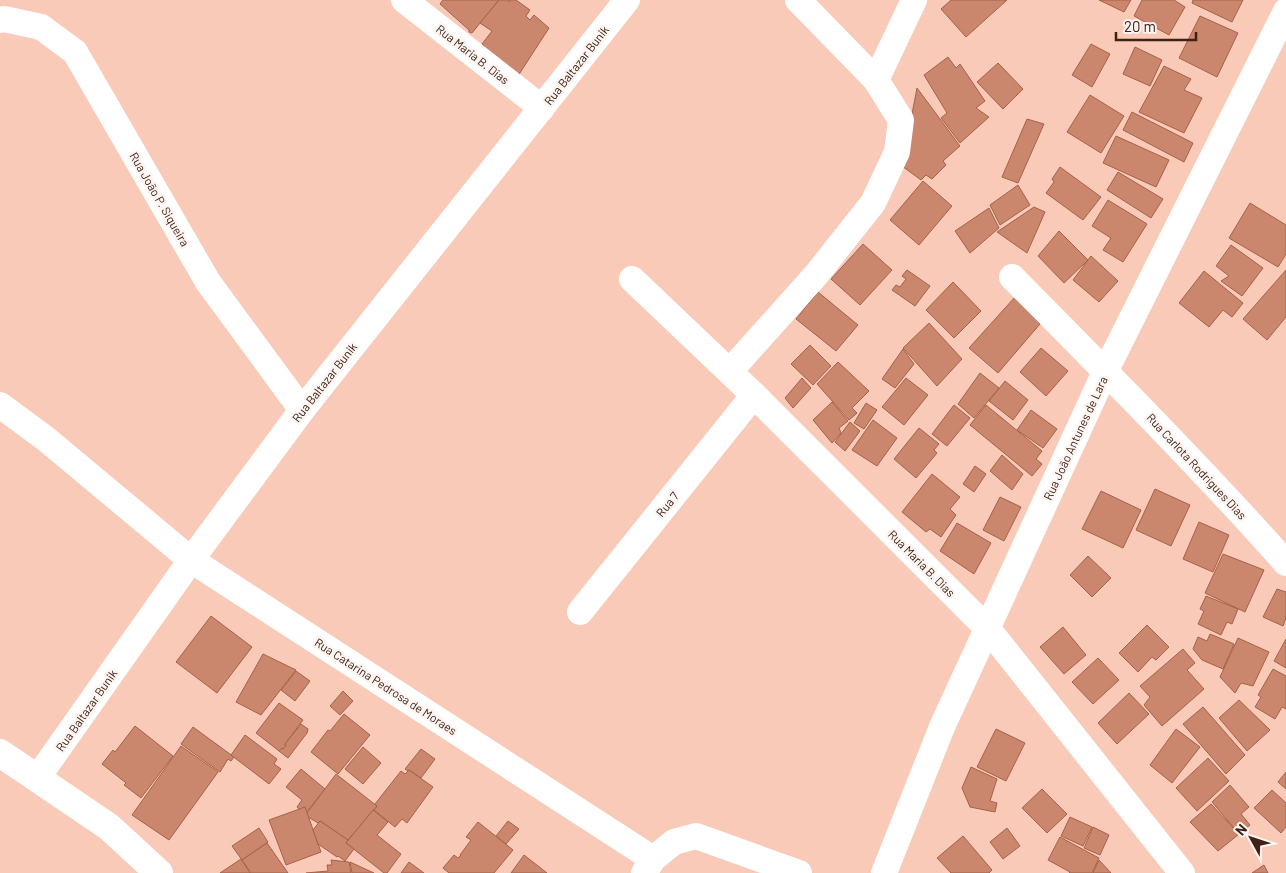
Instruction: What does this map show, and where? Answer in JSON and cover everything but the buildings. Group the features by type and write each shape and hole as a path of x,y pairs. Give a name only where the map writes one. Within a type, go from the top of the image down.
{"main road":[{"path":"0,753 109,827 159,873"}],"street":[{"name":"Rua Maria B. Dias","path":"404,0 542,108"},
{"name":"Rua Baltazar Bunik","path":"38,777 192,560 302,410 627,0"},
{"path":"730,371 816,275 872,203 896,152 901,120 876,80 798,0"},
{"path":"876,80 914,0"},
{"name":"Rua João Antunes de Lara","path":"884,873 942,727 1105,372 1286,11"},
{"name":"Rua João P. Siqueira","path":"0,20 4,19 41,27 75,52 208,282 302,410"},
{"name":"Rua Carlota Rodrigues Dias","path":"1012,277 1156,423 1286,562"},
{"name":"Rua Maria B. Dias","path":"632,279 730,371 988,629 1182,873"},
{"name":"Rua 7","path":"580,612 754,395"},
{"name":"Rua Catarina Pedrosa de Moraes","path":"0,405 46,439 192,560 648,866 674,842 696,836 799,873"}]}
